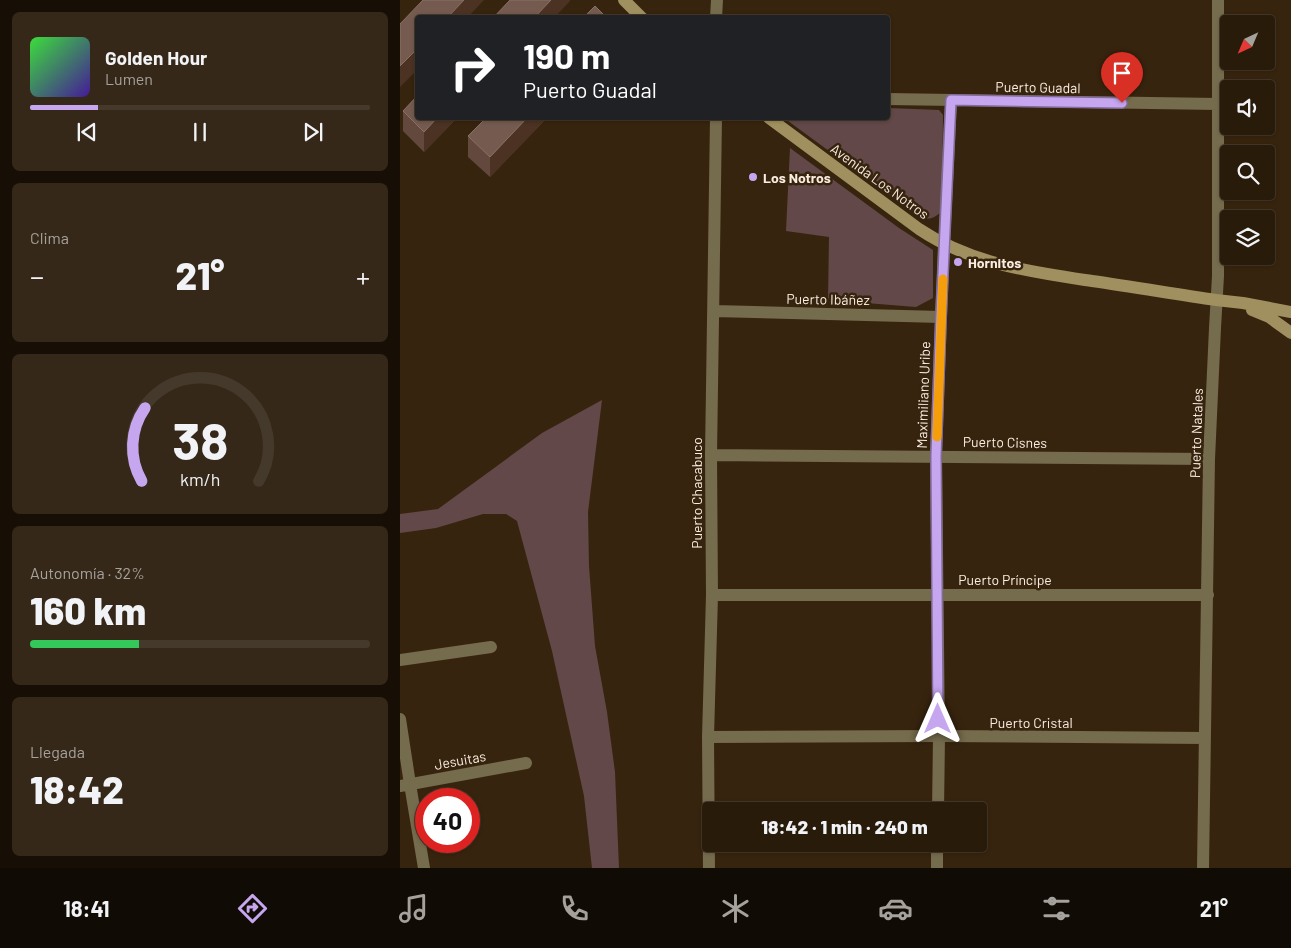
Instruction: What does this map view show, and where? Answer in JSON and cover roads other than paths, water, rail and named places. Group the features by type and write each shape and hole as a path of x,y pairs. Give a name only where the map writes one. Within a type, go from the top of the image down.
{"main road":[{"path":"624,0 639,15"},
{"name":"Avenida Los Notros","path":"772,120 931,237 975,257 1030,271 1291,312"},
{"name":"Avenida Los Notros","path":"1216,300 1252,310 1268,317 1291,332"}],"street":[{"path":"716,0 716,15"},
{"name":"Puerto Natales","path":"1203,868 1210,459 1218,276 1218,0"},
{"name":"Puerto Guadal","path":"890,99 1218,104"},
{"name":"Maximiliano Uribe","path":"938,802 936,456 951,100"},
{"name":"Puerto Chacabuco","path":"708,868 716,120"},
{"name":"Puerto Ibáñez","path":"714,311 941,317"},
{"name":"Puerto Cisnes","path":"711,455 1210,459"},
{"name":"Puerto Príncipe","path":"712,594 1208,595"},
{"path":"400,660 491,647"},
{"path":"400,719 405,785 424,868"},
{"name":"Puerto Cristal","path":"708,737 1205,738"},
{"name":"Jesuitas","path":"405,785 526,763"},
{"path":"937,852 937,868"}],"place":[{"name":"Los Notros","path":"753,177"},
{"name":"Hornitos","path":"958,262"}]}
